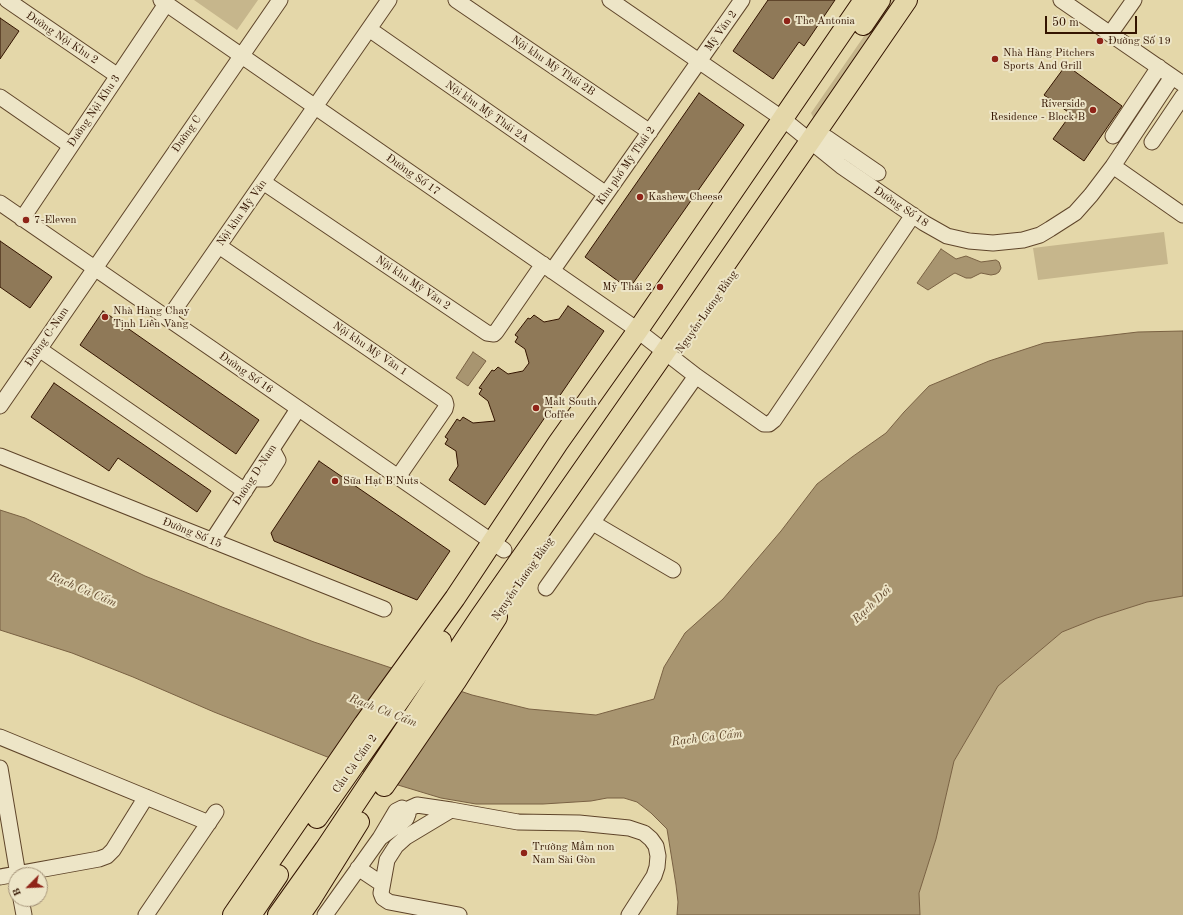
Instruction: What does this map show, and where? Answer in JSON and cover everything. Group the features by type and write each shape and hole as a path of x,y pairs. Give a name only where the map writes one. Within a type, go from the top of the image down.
{"main road":[{"path":"788,123 864,0"},
{"path":"473,612 498,546 569,450 642,334 788,123 880,0"},
{"name":"Nguyễn Lương Bằng","path":"819,142 907,0"},
{"name":"Nguyễn Lương Bằng","path":"473,612 670,356 819,142 922,0"},
{"name":"Cầu Cả Cấm 2","path":"297,835 473,612"},
{"name":"Cầu Cả Cấm 2","path":"331,853 473,612"},
{"path":"233,915 297,835"},
{"path":"251,915 297,835"},
{"path":"278,915 331,853"},
{"path":"300,915 331,853"}],"street":[{"name":"Đường Nội Khu 2","path":"7,0 118,76"},
{"name":"Đường C","path":"94,268 280,0"},
{"path":"315,107 389,0"},
{"name":"Nội khu Mỹ Thái 2B","path":"456,0 650,132"},
{"name":"Đường Số 18","path":"610,0 788,123 819,142 841,166 935,230 947,236 958,239 988,243 1023,240 1050,229 1075,213 1087,202 1113,166 1180,84"},
{"name":"Mỹ Văn 2","path":"699,62 742,0"},
{"path":"1061,0 1159,67 1180,84 1152,142"},
{"path":"1110,34 1134,0"},
{"name":"Đường Nội Khu 3","path":"22,218 118,76 163,2"},
{"name":"Đường Số 17","path":"163,2 547,267 642,334 696,376 767,424 771,423 913,215"},
{"name":"Nội khu Mỹ Thái 2A","path":"369,29 606,194"},
{"name":"Khu phố Mỹ Thái 2","path":"547,267 606,194 699,62"},
{"path":"1113,136 1159,67"},
{"path":"0,97 71,146"},
{"name":"Nội khu Mỹ Văn","path":"168,319 315,107"},
{"path":"819,142 878,173"},
{"path":"1113,166 1183,215"},
{"name":"Nội khu Mỹ Văn 2","path":"263,182 487,333 494,334 496,332 547,267"},
{"name":"Đường Số 16","path":"0,203 498,546"},
{"name":"Nội khu Mỹ Văn 1","path":"219,246 445,401 445,409 398,477"},
{"name":"Đường C-Nam","path":"0,406 94,268"},
{"path":"39,349 249,485"},
{"path":"546,588 696,376"},
{"name":"Đường D-Nam","path":"212,541 298,409"},
{"name":"Đường Số 15","path":"0,456 384,609"},
{"path":"593,523 673,570"},
{"path":"0,737 146,797 212,818 146,915"},
{"path":"0,768 17,867"},
{"path":"48,868 99,859 107,856 114,850 146,797"},
{"path":"325,915 380,838 406,819 408,814 406,810 417,805 518,822 579,823 629,828 644,833 656,846 658,856 657,867 654,876 629,915"},
{"path":"451,810 406,837 396,846 387,860 381,894 387,901 459,915"},
{"path":"358,868 382,884"}],"shaded area":[{"path":"194,0 258,0 237,30"},
{"path":"889,0 898,0 816,118 813,117 811,113"},
{"path":"1164,232 1168,264 1038,280 1033,248"},
{"path":"1183,596 1183,915 920,915 919,893 936,839 954,761 998,686 1062,632 1097,618 1147,602"}],"water":[{"path":"941,249 956,259 966,256 981,262 996,260 999,262 1001,268 996,274 991,275 981,273 971,278 966,278 955,273 928,290 917,283"},
{"path":"1183,331 1183,596 1147,602 1097,618 1062,632 998,686 954,761 936,839 919,893 920,915 677,915 678,902 667,829 637,802 624,798 607,798 591,801 543,804 476,804 441,798 398,785 214,712 133,677 72,653 0,630 0,510 25,518 145,576 314,642 472,695 529,709 596,715 654,699 664,667 685,633 723,599 781,531 817,484 886,433 929,386 989,361 1044,343 1138,332"},
{"path":"473,352 486,361 468,386 456,378"}],"building":[{"name":"The Antonia","path":"768,0 835,0 804,46 799,42 773,79 733,51"},
{"path":"0,18 19,31 0,59"},
{"name":"Riverside Residence - Block B","path":"1066,65 1122,106 1084,161 1053,139 1071,114 1044,95"},
{"path":"699,93 744,125 629,289 585,257"},
{"path":"0,241 52,277 30,308 0,287"},
{"path":"568,306 604,331 485,505 449,480 458,466 456,451 445,444 448,439 445,437 457,419 460,421 463,417 473,423 495,421 488,401 479,394 482,389 479,388 492,370 494,371 498,367 508,374 523,371 529,363 525,349 515,342 518,337 515,335 528,318 530,319 534,315 544,322 559,319"},
{"path":"103,311 259,420 236,454 80,345"},
{"path":"54,383 211,491 197,512 118,458 109,471 31,417"},
{"path":"319,461 450,551 417,600 274,541 271,533"}],"place":[{"name":"The Antonia","path":"787,21"},
{"name":"Đường Số 19","path":"1100,41"},
{"name":"Nhà Hàng Pitchers Sports And Grill","path":"995,59"},
{"name":"Riverside Residence - Block B","path":"1093,110"},
{"name":"Kashew Cheese","path":"640,197"},
{"name":"7-Eleven","path":"26,220"},
{"name":"Mỹ Thái 2","path":"660,287"},
{"name":"Nhà Hàng Chay Tịnh Liên Vàng","path":"105,317"},
{"name":"Malt South Coffee","path":"536,408"},
{"name":"Sữa Hạt B'Nuts","path":"335,481"},
{"name":"Trường Mầm non Nam Sài Gòn","path":"524,853"}],"water label":[{"name":"Rạch Cả Cấm","path":"83,590"},
{"name":"Rạch Dơi","path":"872,605"},
{"name":"Rạch Cả Cấm","path":"383,711"},
{"name":"Rạch Cả Cấm","path":"707,738"}]}
